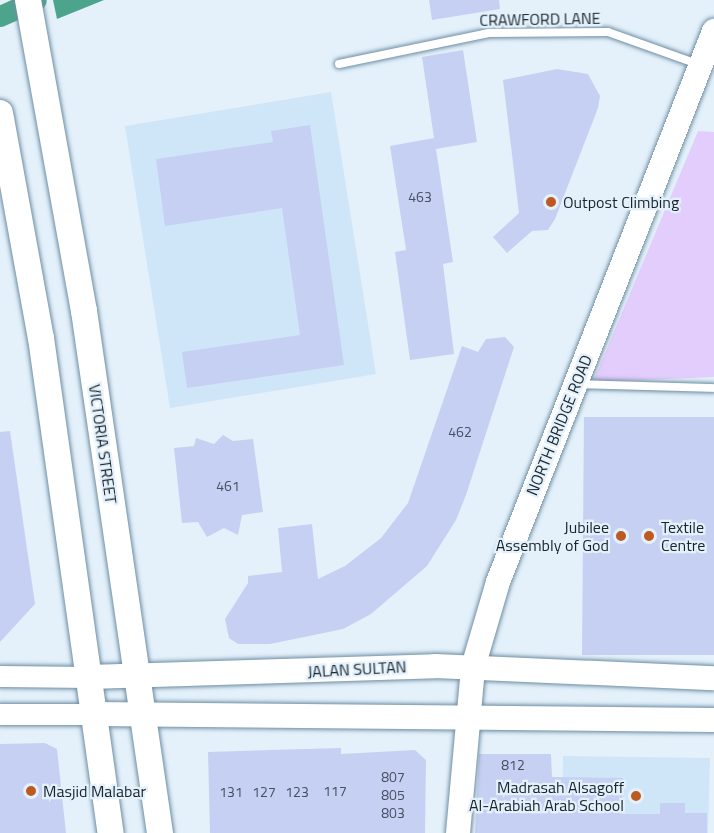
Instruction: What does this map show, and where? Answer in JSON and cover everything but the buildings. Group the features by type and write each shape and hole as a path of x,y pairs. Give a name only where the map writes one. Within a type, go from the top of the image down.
{"main road":[{"name":"VICTORIA STREET","path":"28,0 91,358 160,833"},
{"name":"NORTH BRIDGE ROAD","path":"458,833 466,717 473,667 498,582 703,67 714,31"},
{"path":"0,113 43,350 111,833"},
{"name":"JALAN SULTAN","path":"89,676 473,667 714,678"},
{"path":"95,714 714,720"}],"street":[{"name":"JALAN SULTAN","path":"0,676 89,676"},
{"path":"0,714 95,714"}],"lane":[{"name":"CRAWFORD LANE","path":"339,64 489,33 608,32 703,67"},
{"path":"576,384 714,388"}],"shaded area":[{"path":"53,0 104,0 57,19"},
{"path":"331,92 376,374 170,408 125,126"},
{"path":"698,131 714,132 714,377 593,382"},
{"name":"Madrasah Alsagoff Al-Arabiah Arab School","path":"563,756 710,758 708,833 562,833"}],"waterway":[{"path":"0,16 36,0"}],"place":[{"name":"Outpost Climbing","path":"551,202"},
{"name":"Jubilee Assembly of God","path":"621,536"},
{"name":"Textile Centre","path":"649,536"},
{"name":"Masjid Malabar","path":"31,791"},
{"name":"Madrasah Alsagoff Al-Arabiah Arab School","path":"636,796"}]}
